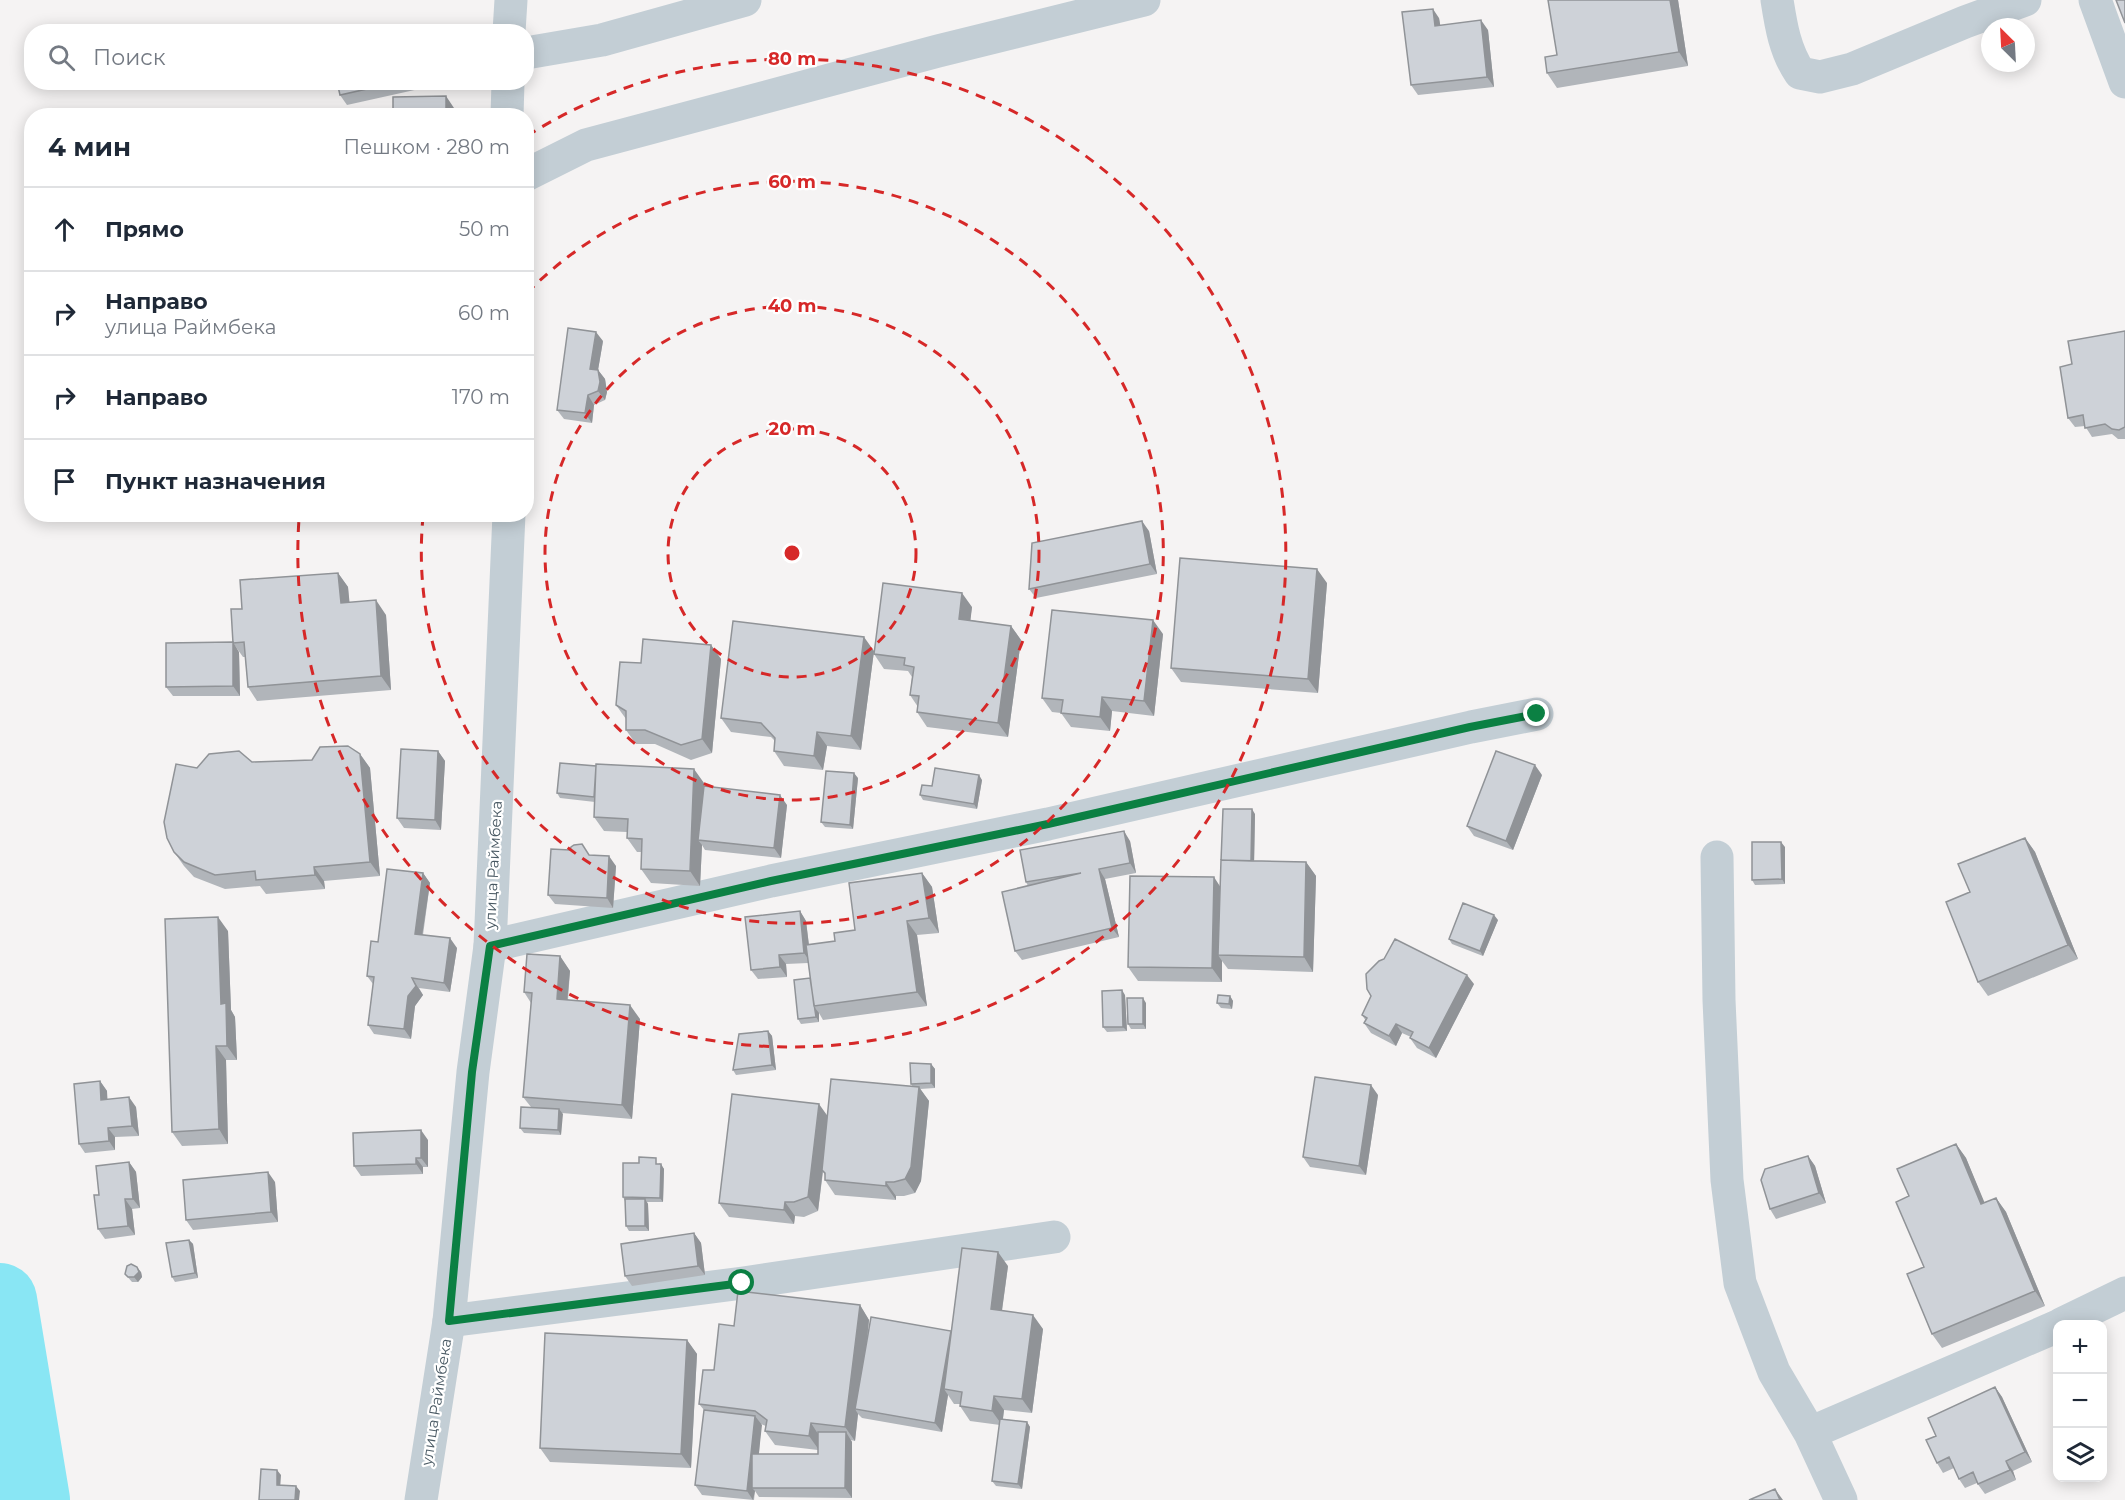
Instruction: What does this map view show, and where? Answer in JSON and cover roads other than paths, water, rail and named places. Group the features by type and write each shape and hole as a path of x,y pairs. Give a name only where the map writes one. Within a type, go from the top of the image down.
{"street":[{"path":"510,24 511,0"},
{"path":"534,52 602,40 745,0"},
{"path":"534,171 586,145 938,51 1144,0"},
{"path":"1777,0 1782,31 1792,61 1800,74 1820,77 1852,69 2025,0"},
{"path":"2095,0 2125,82"},
{"path":"507,108 508,90"},
{"name":"улица Раймбека","path":"421,1500 449,1321 472,1072 490,946 509,522"},
{"path":"490,946 771,881 1048,824 1459,729 1537,714"},
{"path":"1717,857 1719,1000 1727,1180 1740,1283 1774,1372 1810,1433 1841,1500"},
{"path":"449,1321 731,1284 1054,1237"},
{"path":"2070,1320 2125,1293"},
{"path":"1810,1433 2053,1328"}],"waterway":[{"path":"0,1300 33,1500"}]}
